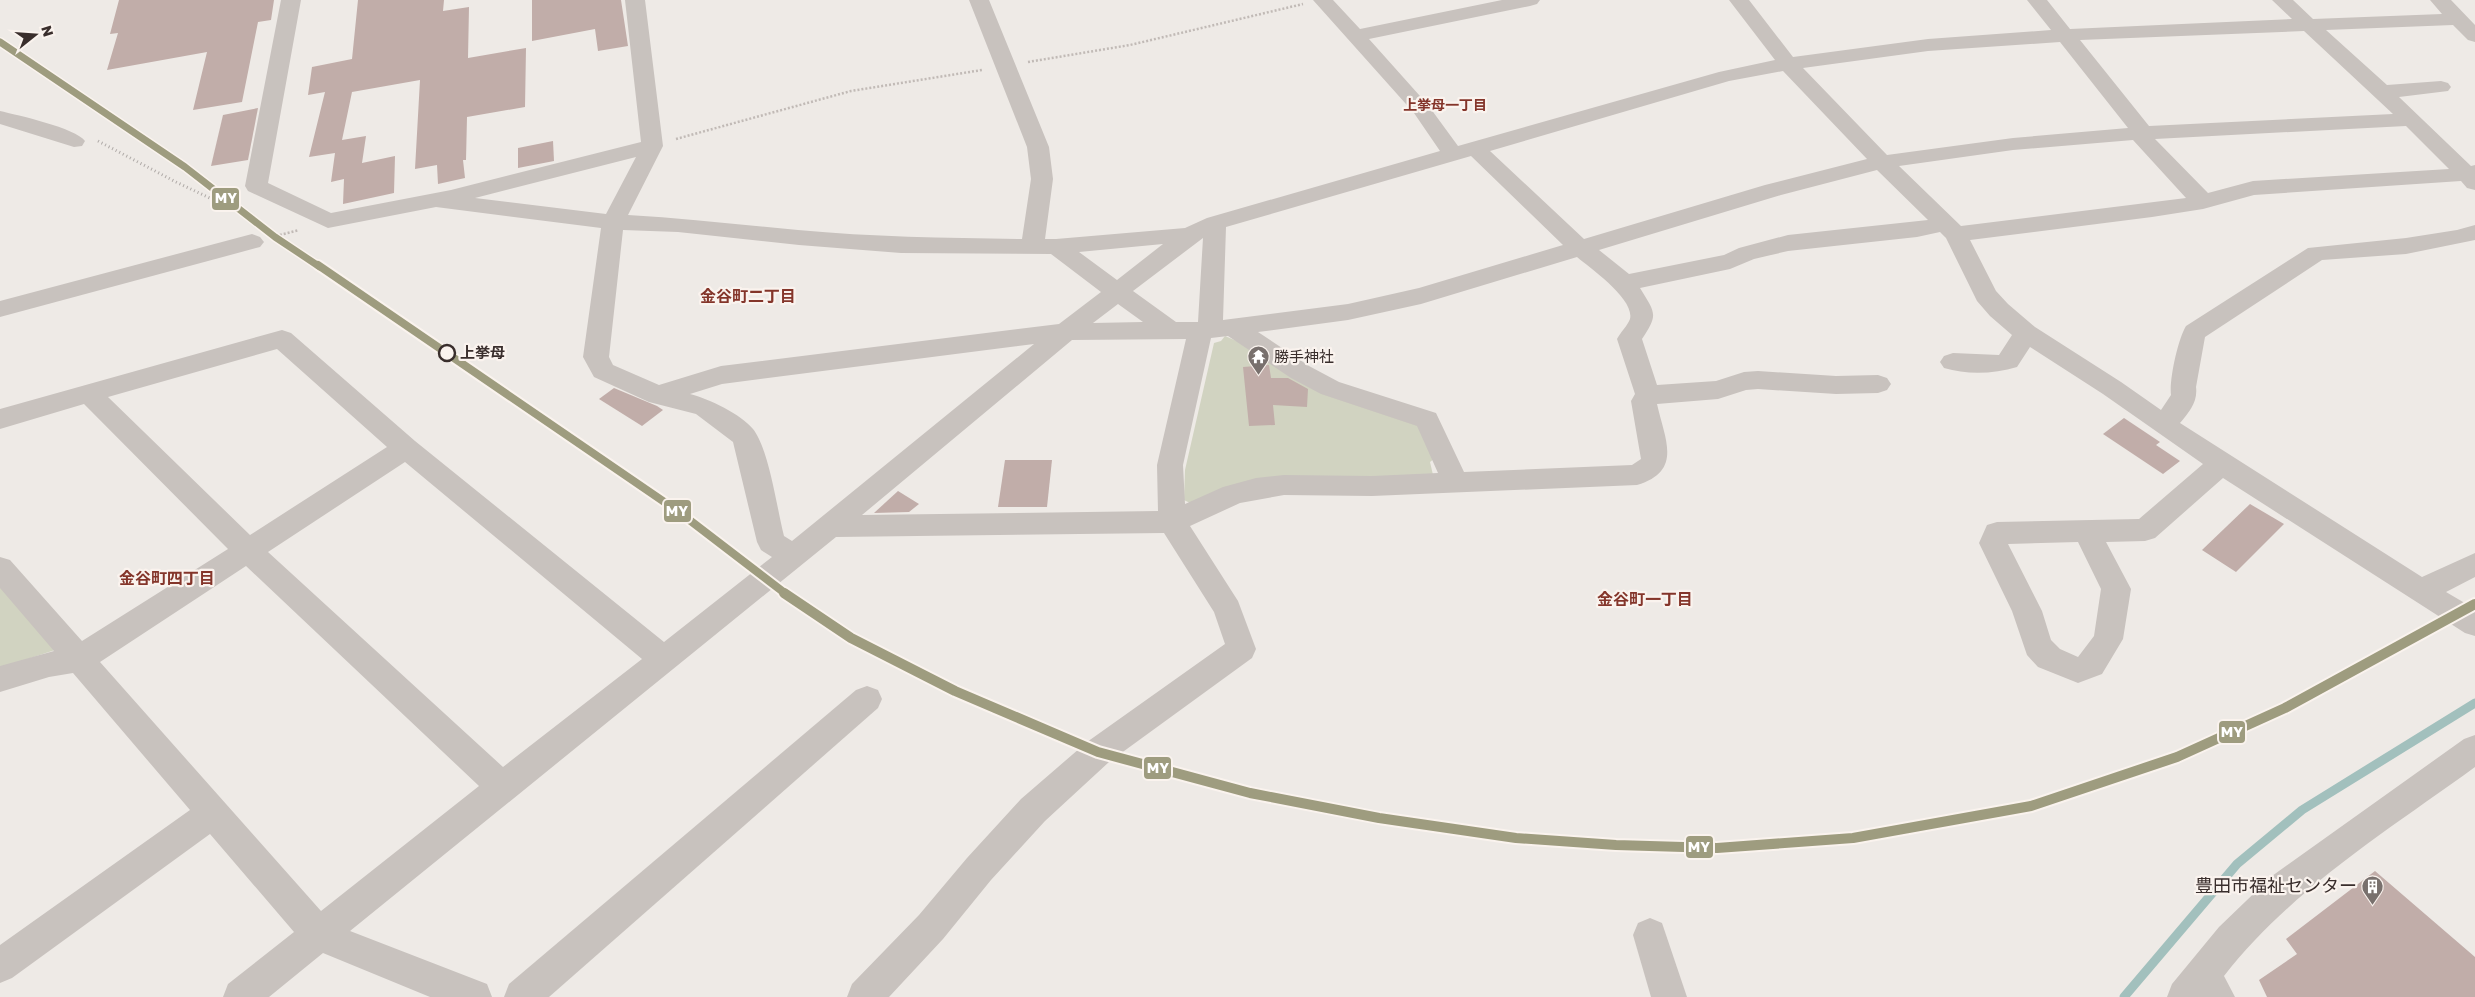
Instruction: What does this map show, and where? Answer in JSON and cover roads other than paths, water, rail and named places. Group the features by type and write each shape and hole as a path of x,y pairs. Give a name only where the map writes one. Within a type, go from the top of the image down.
{"street":[{"path":"291,0 256,186 328,221 436,200 652,146"},
{"path":"635,0 652,146 612,222 596,357 603,370 658,396 704,407 743,435 748,444 771,542 793,555"},
{"path":"979,0 1038,147 1042,179 1044,247"},
{"path":"1357,36 1530,0"},
{"path":"1739,0 1787,62 1882,162 1951,228 1986,295 1999,310 2026,333 2352,548 2424,590 2475,624"},
{"path":"2037,0 2141,133 2202,202"},
{"path":"2282,0 2471,176"},
{"path":"2440,0 2475,36"},
{"path":"1316,1 1357,36 1421,109 1453,154"},
{"path":"241,997 502,787 664,660 1066,332 1188,236 1215,223 1726,76 1787,62 1914,47 2064,35 2458,19"},
{"path":"2382,92 2441,88"},
{"path":"0,117 46,130 74,141"},
{"path":"658,396 720,376 1066,332 1215,329 1348,312 1421,296 1773,190 1882,162 2013,144 2141,133 2411,119"},
{"path":"1475,148 1579,247 1625,283 1642,312 1642,320 1630,338 1648,395"},
{"path":"1625,283 1730,261 1747,253 1788,243 2202,202 2253,188 2471,176"},
{"path":"436,200 612,222 678,225 799,238 900,245 1044,247 1175,235 1188,236"},
{"path":"864,997 931,927 979,869 1034,810 1098,752 1241,649 1228,609 1172,522 1169,475 1215,329 1215,223"},
{"path":"2163,425 2180,404 2184,395 2183,387 2189,361 2190,342 2195,332 2277,277 2316,253 2406,246 2460,237 2475,232"},
{"path":"0,309 252,242"},
{"path":"1044,247 1118,292 1169,329"},
{"path":"1215,329 1330,388 1427,420 1455,482"},
{"path":"1953,362 1997,364 2008,361 2026,333"},
{"path":"0,419 282,339 406,448 664,660"},
{"path":"1648,395 1718,390 1744,381 1758,380 1800,381 1836,385 1878,384"},
{"path":"90,395 248,551 502,787"},
{"path":"828,526 1172,522 1233,494 1256,488 1284,485 1372,486 1637,475 1652,466 1655,460 1644,401 1648,395"},
{"path":"0,679 49,664 78,660 406,448"},
{"path":"2086,530 2116,589 2108,639 2091,665 2078,670 2049,658 2038,646 2027,611 1993,543 1998,533 2086,530 2144,530 2222,463"},
{"path":"2424,590 2475,564"},
{"path":"0,568 319,935 474,997"},
{"path":"522,997 867,699"},
{"path":"2201,990 2231,939 2284,887 2475,749"},
{"path":"0,966 212,813"},
{"path":"1650,935 1669,997"}],"waterway":[{"path":"2124,997 2237,864 2302,810 2475,703"}],"railway":[{"path":"98,141 176,182 254,219"}],"place":[{"name":"上挙母","path":"447,353"},
{"name":"勝手神社","path":"1258,376"},
{"name":"豊田市福祉センター","path":"2373,905"}],"district":[{"name":"上挙母一丁目","path":"1445,105"},
{"name":"金谷町二丁目","path":"748,296"},
{"name":"金谷町四丁目","path":"167,578"},
{"name":"金谷町一丁目","path":"1645,599"}]}
